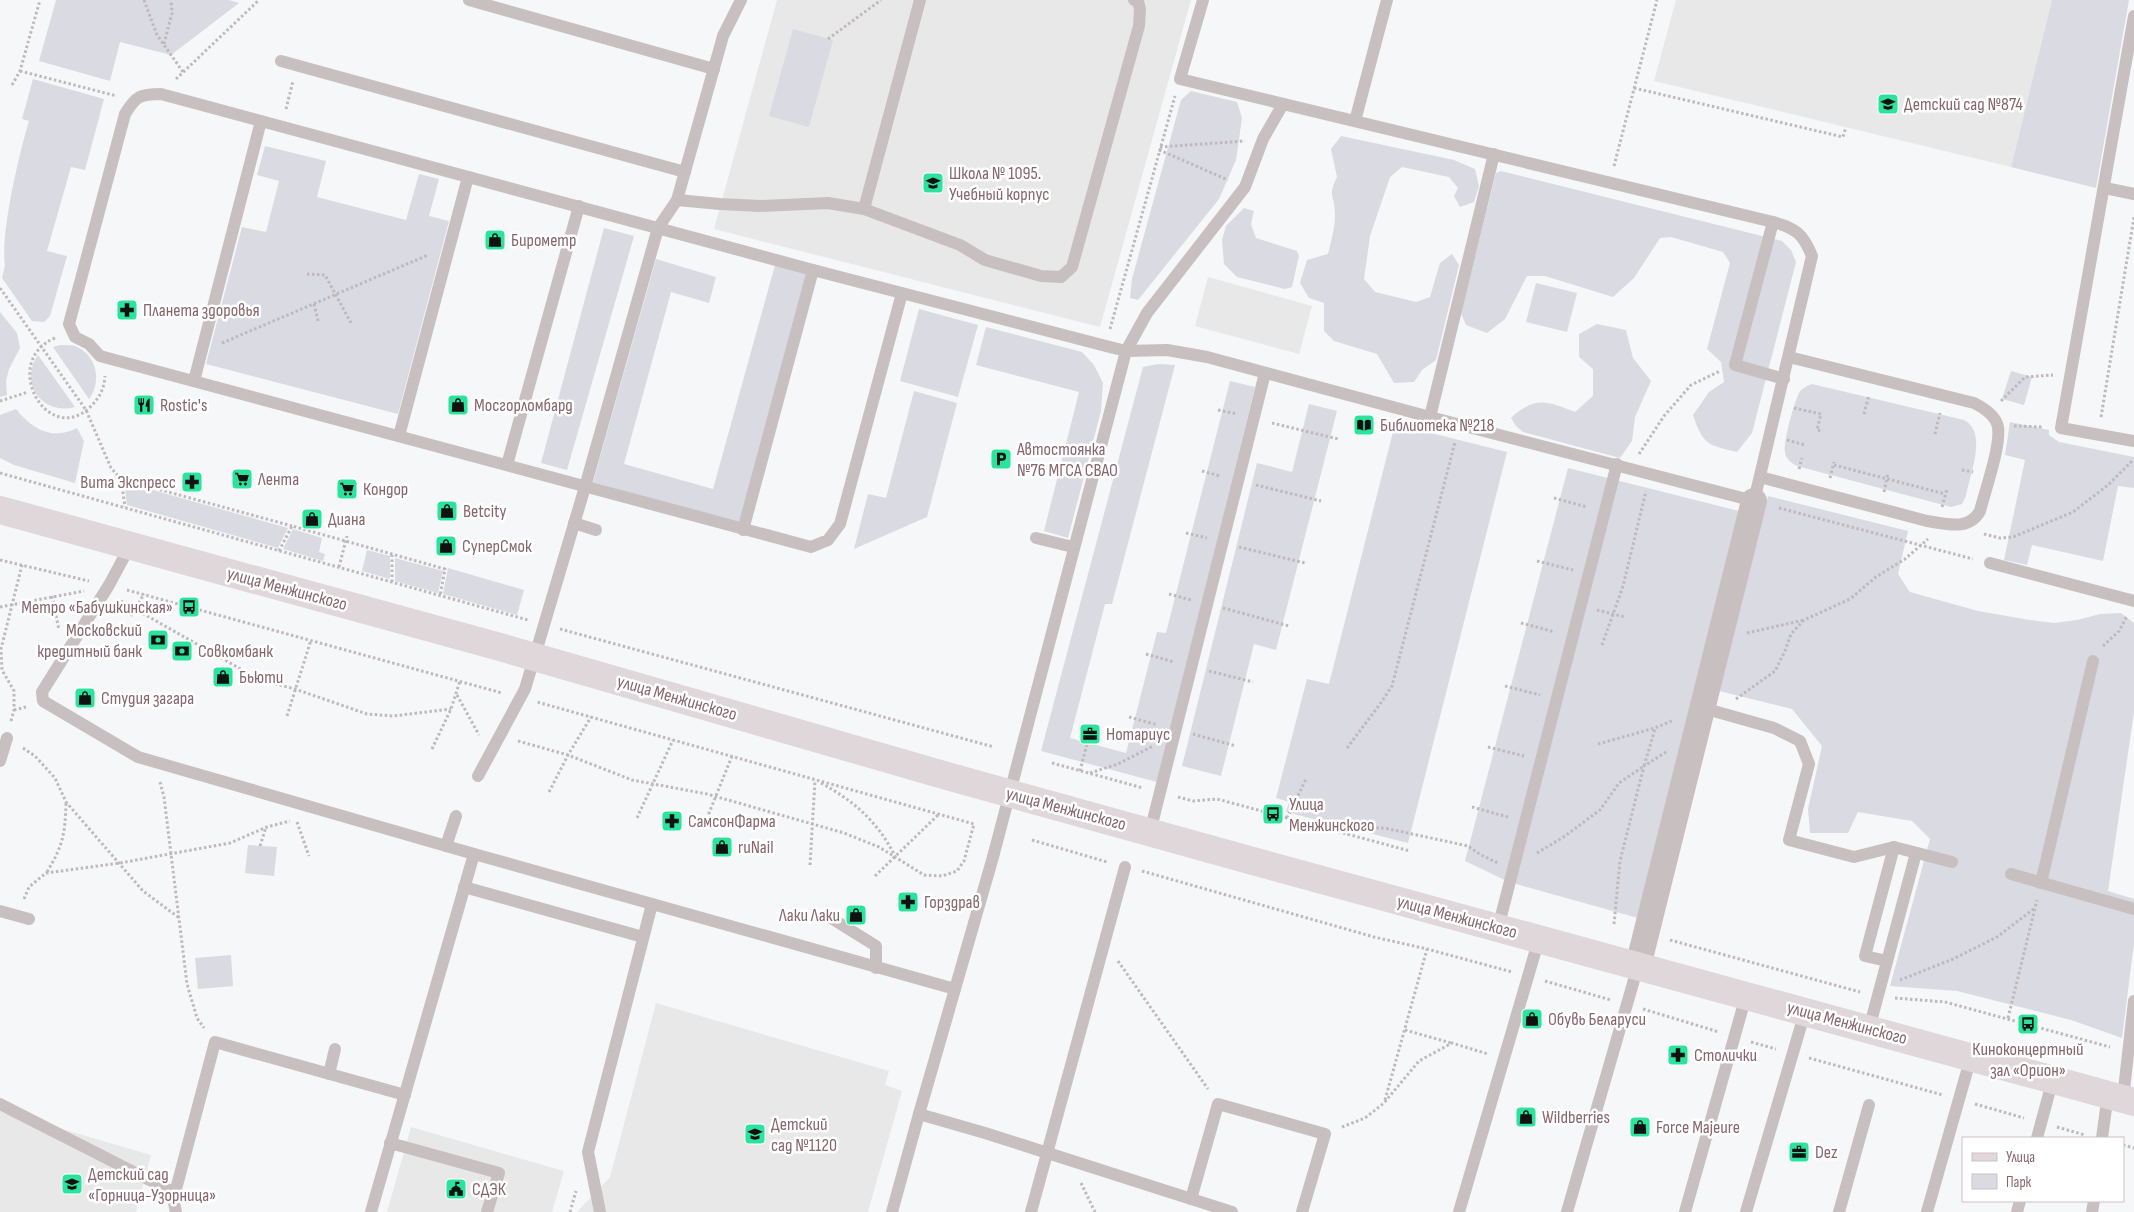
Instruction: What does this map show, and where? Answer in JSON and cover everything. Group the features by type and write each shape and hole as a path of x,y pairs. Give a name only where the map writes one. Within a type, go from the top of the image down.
{"main road":[{"name":"улица Менжинского","path":"1,510 534,657 1009,794 2122,1098"}],"street":[{"path":"1638,966 1720,638 1764,495"}],"lane":[{"path":"468,0 714,69"},
{"path":"478,776 525,688 585,487 658,228 677,200 723,36 741,0"},
{"path":"864,209 920,0"},
{"path":"677,200 760,206 828,203 864,209 960,245 985,260 1040,276 1061,277 1072,267 1075,258 1139,26 1140,10 1136,0"},
{"path":"1204,0 1180,79 1790,226 1806,239 1812,256 1784,378 1764,495"},
{"path":"1355,121 1387,0"},
{"path":"2134,16 2061,428 2134,441"},
{"path":"281,61 685,172"},
{"path":"902,294 840,524 828,540 811,547 100,356 89,344 75,337 69,324 125,114 133,100 145,94 161,94 902,294 1126,351 1167,350 1206,357 1650,473 1764,495 1950,525 1968,524 1977,517 1995,450 1998,428 1994,419 1988,413 1974,403 1789,357"},
{"path":"892,1212 1009,794 1126,351 1146,313 1245,187 1263,139 1283,104"},
{"path":"194,380 261,121"},
{"path":"1430,417 1494,154"},
{"path":"399,436 468,177"},
{"path":"2105,188 2134,194"},
{"path":"507,465 579,206"},
{"path":"1773,222 1734,365 1784,378"},
{"path":"743,530 813,270"},
{"path":"1150,832 1265,372"},
{"path":"1498,928 1617,464"},
{"path":"574,523 596,530"},
{"path":"1036,538 1073,547"},
{"path":"130,546 106,589 42,692 43,701 138,757 474,854 955,989"},
{"path":"1990,564 2132,606"},
{"path":"2041,883 2093,661"},
{"path":"1703,708 1774,728 1800,741 1809,764 1789,840 1854,858 1894,847 1952,862"},
{"path":"0,761 7,738"},
{"path":"446,846 456,816"},
{"path":"1887,961 1864,956 1894,847"},
{"path":"1869,1029 1916,853"},
{"path":"371,1212 474,854"},
{"path":"1031,1212 1125,867"},
{"path":"2011,874 2134,909"},
{"path":"464,887 644,937"},
{"path":"600,1212 588,1152 652,904"},
{"path":"0,911 23,917"},
{"path":"830,918 876,946 876,968"},
{"path":"1459,1212 1539,939"},
{"path":"1567,1212 1638,966"},
{"path":"1685,1212 1746,996"},
{"path":"2102,1137 2122,1098 2134,1001"},
{"path":"1746,1212 1805,1012"},
{"path":"176,1212 175,1193 215,1042 405,1095"},
{"path":"329,1074 335,1049"},
{"path":"1928,1212 1971,1057"},
{"path":"2037,1137 2053,1079"},
{"path":"0,1104 175,1193"},
{"path":"1192,1199 1218,1104 1325,1134 1302,1212"},
{"path":"1839,1212 1869,1105"},
{"path":"919,1114 1047,1152 1232,1212"},
{"path":"390,1144 499,1173 487,1212"}],"path":[{"path":"12,85 20,71 40,0"},
{"path":"144,0 156,35 184,72"},
{"path":"164,45 172,14 171,0"},
{"path":"161,94 259,0"},
{"path":"828,39 881,0"},
{"path":"1610,182 1658,0"},
{"path":"281,126 297,66"},
{"path":"20,71 133,100"},
{"path":"1106,346 1180,79"},
{"path":"1634,88 1843,137 1846,127"},
{"path":"1160,149 1263,139"},
{"path":"1160,149 1245,187"},
{"path":"2098,434 2134,217"},
{"path":"202,352 449,246"},
{"path":"307,274 325,275 352,323"},
{"path":"0,288 86,410 111,468 121,479 392,555 423,561 445,570 440,596"},
{"path":"314,304 318,321"},
{"path":"25,366 32,352 40,345 59,336 75,337"},
{"path":"26,387 40,408 54,416 70,416 86,410 97,401 104,387 105,371 100,356"},
{"path":"1630,468 1664,416 1691,384 1734,365"},
{"path":"1988,413 2025,377 2071,374"},
{"path":"0,401 28,392"},
{"path":"1864,414 1869,392"},
{"path":"1791,407 1820,414 1817,430 1823,431"},
{"path":"1218,410 1338,439"},
{"path":"1935,434 1941,410"},
{"path":"1347,748 1392,686 1459,424"},
{"path":"1998,428 2014,426 2061,428"},
{"path":"1783,439 1805,445"},
{"path":"1798,470 1802,458"},
{"path":"1950,525 2000,538 2013,537 2073,512 2108,485 2134,458"},
{"path":"1830,478 1834,463 1945,494"},
{"path":"1962,470 1974,473"},
{"path":"1202,471 1321,501"},
{"path":"0,472 544,625 994,747"},
{"path":"1602,645 1623,586 1650,473"},
{"path":"1884,492 1888,473"},
{"path":"121,479 125,507"},
{"path":"1942,508 1947,489"},
{"path":"1764,495 1920,545 1990,564"},
{"path":"1554,498 1605,511"},
{"path":"279,551 292,526"},
{"path":"339,568 347,536"},
{"path":"1223,542 1305,564"},
{"path":"1720,638 1775,628 1804,620 1850,599 1876,577 1904,560 1920,545"},
{"path":"392,555 392,582"},
{"path":"0,560 106,589 144,594 974,824 964,861 957,871 942,876 924,875 870,844 812,824 717,797 632,780 568,755 500,736"},
{"path":"1537,561 1589,574"},
{"path":"22,566 1,649 2,670 14,690 14,710 7,738 35,756 55,778 66,802 143,891 178,917"},
{"path":"0,607 52,596 106,589 135,609 260,680 295,688 367,714 393,716 451,709"},
{"path":"131,616 144,594"},
{"path":"52,596 64,654"},
{"path":"1207,604 1289,626"},
{"path":"1581,606 1625,617"},
{"path":"2093,661 2103,645 2118,631 2132,606"},
{"path":"1598,744 1655,728 1703,708 1734,700 1775,670 1786,651 1791,634 1804,620"},
{"path":"1521,623 1573,637"},
{"path":"287,716 311,640"},
{"path":"1146,654 1252,682"},
{"path":"432,749 451,709 460,681"},
{"path":"1504,686 1557,700"},
{"path":"456,694 489,756"},
{"path":"549,792 568,755 591,717"},
{"path":"1129,717 1236,746"},
{"path":"1089,774 1126,760 1152,747 1176,730"},
{"path":"637,818 673,740"},
{"path":"1080,771 1088,740"},
{"path":"1488,747 1541,761"},
{"path":"1614,924 1620,862 1644,766 1669,750"},
{"path":"702,828 717,797 732,756"},
{"path":"153,762 164,797 187,984 196,1018 215,1042"},
{"path":"1052,763 1193,801 1217,799 1410,851"},
{"path":"810,865 814,779"},
{"path":"814,779 842,795 864,812 879,828 896,858"},
{"path":"1287,818 1306,779"},
{"path":"23,917 28,887 46,873 60,851 65,829 66,802"},
{"path":"1294,805 1300,806"},
{"path":"1472,807 1525,822"},
{"path":"46,873 120,863 230,843 267,827 296,819 315,822 330,813"},
{"path":"874,876 896,858 939,814"},
{"path":"296,819 309,856"},
{"path":"260,846 267,827"},
{"path":"1032,840 1374,937 1428,948 1627,1004 1734,1037 2088,1136"},
{"path":"2008,1018 2041,883"},
{"path":"1880,986 1909,978 1997,937 2035,908"},
{"path":"1104,942 1218,1104"},
{"path":"1384,1103 1428,948"},
{"path":"1405,1030 1504,1058"},
{"path":"1325,1134 1365,1118 1384,1103 1418,1061 1452,1043"},
{"path":"1070,1160 1095,1212"}],"shaded area":[{"name":"Школа № 1095. Учебный корпус","path":"777,0 1191,0 1100,327 714,229"},
{"name":"Детский сад №874","path":"1676,0 2052,0 2011,167 1654,81"},
{"path":"1208,277 1312,306 1299,354 1195,326"},
{"name":"Детский сад №1120","path":"656,1003 889,1071 885,1085 902,1091 868,1212 577,1212 610,1177"},
{"name":"Детский сад «Горница-Узорница»","path":"0,1111 151,1155 136,1212 0,1212"},
{"path":"411,1127 564,1171 552,1212 387,1212"}],"green space":[{"path":"56,0 229,0 239,3 171,55 120,42 110,81 39,61"},
{"path":"2052,0 2129,0 2096,188 2011,167"},
{"path":"793,29 833,40 809,127 769,116"},
{"path":"33,79 104,99 85,170 71,167 47,251 67,256 50,316 44,322 32,321 2,278 5,265 5,234 8,215 20,153 29,121 22,119"},
{"path":"1191,91 1237,102 1242,118 1236,160 1219,199 1138,300 1130,298 1132,279 1181,100"},
{"path":"1341,136 1454,160 1475,169 1479,186 1474,202 1460,207 1454,196 1458,188 1449,177 1402,167 1390,177 1370,236 1364,279 1375,292 1416,302 1430,297 1440,263 1452,254 1459,265 1436,360 1422,370 1414,382 1394,383 1377,354 1334,341 1324,331 1324,303 1309,298 1300,283 1307,260 1328,254 1335,220 1332,189 1337,177 1331,149"},
{"path":"265,146 326,161 317,197 406,220 419,174 439,179 429,216 449,221 398,414 206,364 242,227 266,232 279,181 257,175"},
{"path":"1501,171 1782,241 1791,250 1796,262 1752,433 1737,452 1708,442 1700,432 1693,415 1709,392 1724,382 1721,362 1707,349 1730,263 1723,252 1671,237 1660,238 1634,278 1613,297 1545,276 1527,276 1505,319 1487,333 1466,325 1461,313 1496,173"},
{"path":"1244,208 1254,211 1251,224 1256,238 1297,251 1299,256 1292,287 1285,289 1237,277 1224,264 1222,240 1226,226"},
{"path":"604,228 634,236 567,470 541,463"},
{"path":"656,259 716,277 709,303 671,292 624,464 713,489 775,265 807,273 739,523 593,482"},
{"path":"1536,283 1577,293 1567,332 1526,322"},
{"path":"919,309 978,325 958,397 900,381"},
{"path":"0,312 17,333 20,348 9,369 6,381 7,395 0,397"},
{"path":"1597,324 1626,330 1633,358 1651,381 1635,417 1632,441 1620,458 1523,432 1511,418 1527,406 1542,403 1557,405 1575,412 1593,396 1593,369 1579,357 1579,334"},
{"path":"986,327 1082,352 1094,365 1103,383 1101,411 1068,538 1044,531 1079,392 976,365"},
{"path":"60,345 75,346 82,350 93,362 96,377 93,392 89,399 53,347"},
{"path":"38,355 75,407 53,407 37,395 32,386 31,376"},
{"path":"1158,364 1175,365 1112,604 1105,604 1070,738 1126,753 1157,632 1166,633 1230,381 1255,387 1157,782 1041,751 1143,367"},
{"path":"2011,371 2032,377 2024,405 2002,399"},
{"path":"1812,384 1964,420 1971,426 1975,434 1976,455 1966,496 1962,504 1951,507 1797,466 1791,462 1786,457 1785,452 1789,422 1799,393 1803,388"},
{"path":"914,391 957,403 927,517 854,549 868,494 886,498"},
{"path":"1309,404 1337,411 1276,650 1254,644 1221,776 1182,766 1257,463 1292,472"},
{"path":"16,409 29,422 43,431 59,433 77,428 84,441 75,483 14,465 0,458 0,415"},
{"path":"2010,422 2049,430 2049,435 2059,442 2134,457 2134,488 2118,486 2103,561 2032,545 2027,565 2004,560 2025,460 2005,455"},
{"path":"1395,424 1507,452 1408,843 1286,812 1289,802 1276,798 1307,679 1329,684"},
{"path":"1568,468 1743,512 1638,918 1509,882 1465,861"},
{"path":"124,482 288,528 278,548 127,505"},
{"path":"1768,496 1908,531 1898,574 1910,592 1978,611 2030,620 2054,623 2100,614 2121,613 2134,623 2134,712 2108,891 2134,899 2134,943 2122,1038 2071,1020 1957,991 1890,986 1930,839 1912,821 1858,812 1848,833 1810,833 1808,809 1822,746 1792,709 1719,691"},
{"path":"293,529 322,538 319,552 325,554 323,561 283,549"},
{"path":"367,550 390,556 390,579 362,571"},
{"path":"395,558 443,571 438,593 395,581"},
{"path":"448,568 524,590 517,615 443,594"},
{"path":"248,845 277,847 274,876 245,873"},
{"path":"231,955 233,986 198,989 195,958"}],"place":[{"name":"Детский сад №874","path":"1888,104"},
{"name":"Школа № 1095. Учебный корпус","path":"933,183"},
{"name":"Бирометр","path":"495,240"},
{"name":"Планета здоровья","path":"127,310"},
{"name":"Rostic's","path":"144,405"},
{"name":"Мосгорломбард","path":"458,405"},
{"name":"Библиотека №218","path":"1364,425"},
{"name":"Автостоянка №76 МГСА СВАО","path":"1001,459"},
{"name":"Лента","path":"242,479"},
{"name":"Вита Экспресс","path":"192,482"},
{"name":"Кондор","path":"347,489"},
{"name":"Betcity","path":"447,511"},
{"name":"Диана","path":"312,519"},
{"name":"СуперСмок","path":"446,546"},
{"name":"Метро «Бабушкинская»","path":"189,607"},
{"name":"Московский кредитный банк","path":"158,640"},
{"name":"Совкомбанк","path":"182,651"},
{"name":"Бьюти","path":"223,677"},
{"name":"Студия загара","path":"85,698"},
{"name":"Нотариус","path":"1090,734"},
{"name":"Улица Менжинского","path":"1273,814"},
{"name":"СамсонФарма","path":"672,821"},
{"name":"ruNail","path":"722,847"},
{"name":"Горздрав","path":"908,902"},
{"name":"Лаки Лаки","path":"856,915"},
{"name":"Обувь Беларуси","path":"1532,1019"},
{"name":"Киноконцертный зал «Орион»","path":"2028,1024"},
{"name":"Столички","path":"1678,1055"},
{"name":"Wildberries","path":"1526,1117"},
{"name":"Force Majeure","path":"1640,1127"},
{"name":"Детский сад №1120","path":"755,1134"},
{"name":"Dez","path":"1799,1152"},
{"name":"Детский сад «Горница-Узорница»","path":"72,1184"},
{"name":"СДЭК","path":"456,1189"}]}
